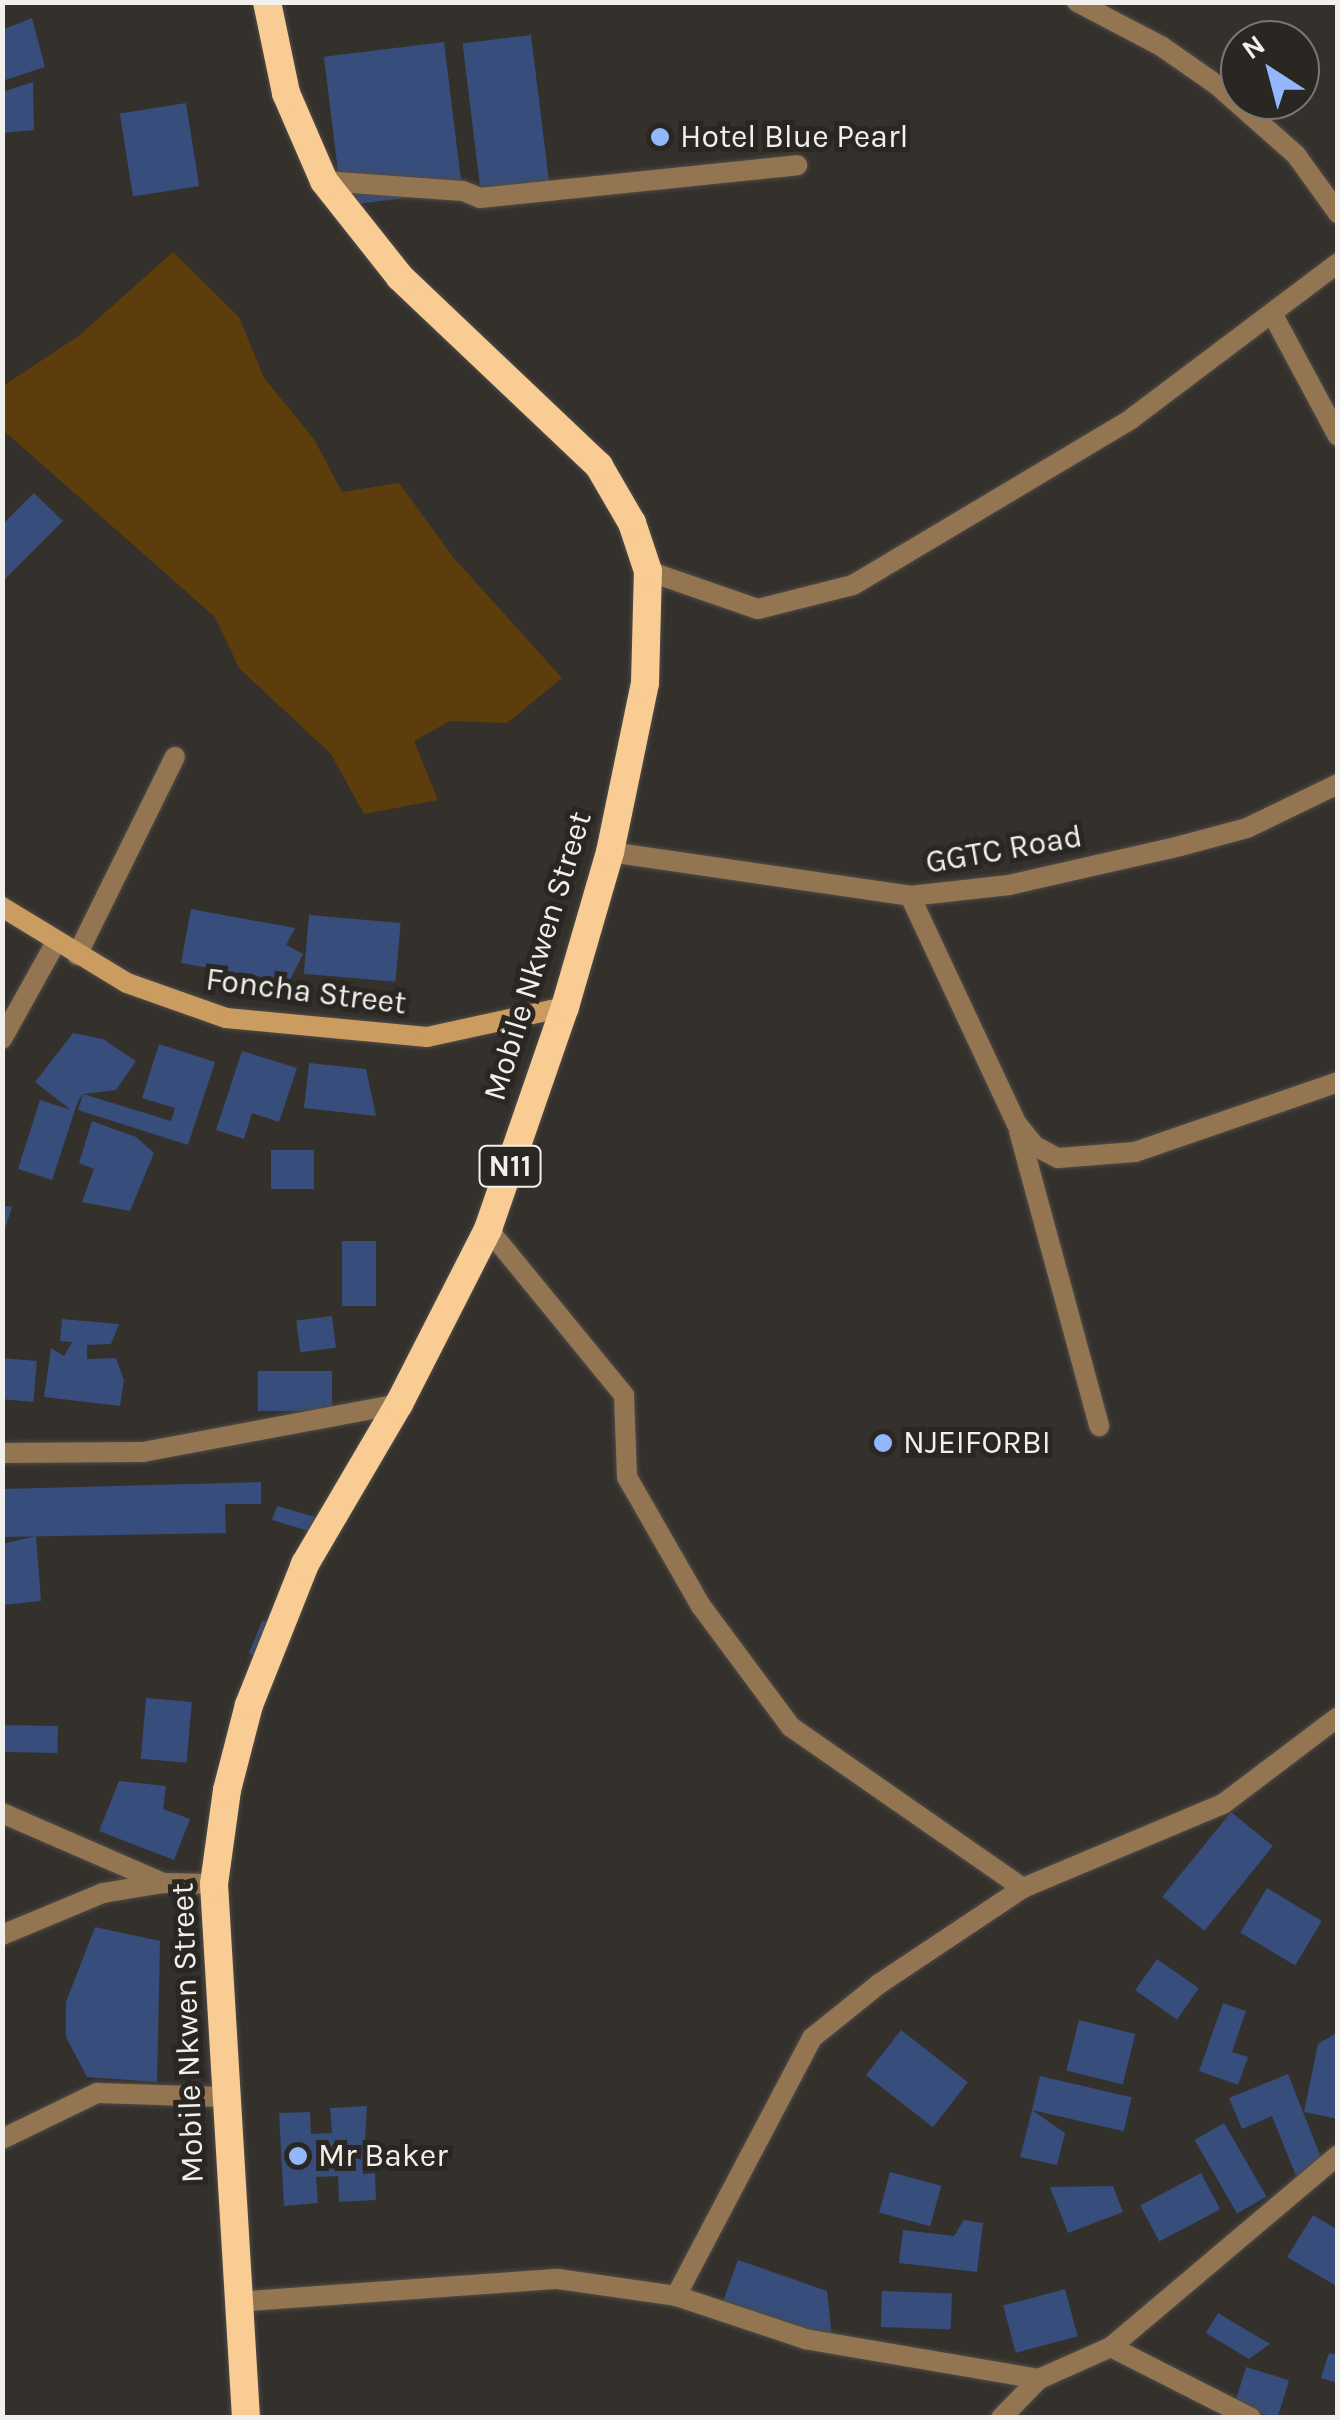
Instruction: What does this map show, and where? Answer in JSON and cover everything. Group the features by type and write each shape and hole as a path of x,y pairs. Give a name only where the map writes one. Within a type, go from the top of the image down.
{"highway":[{"name":"Mobile Nkwen Street","path":"246,2418 222,2097 214,1884 227,1790 249,1705 304,1564 399,1404 488,1229 565,1007 610,852 646,683 648,571 632,522 599,466 400,277 324,181 286,93 267,2"}],"main road":[{"name":"Foncha Street","path":"2,907 77,954 174,1004 302,1027 427,1037 565,1007"}],"street":[{"path":"1077,2 1146,37 1217,85 1296,156 1338,214"},
{"path":"324,181 462,191 480,198 797,165"},
{"path":"648,571 758,609 854,585 1131,419 1338,263"},
{"path":"1272,315 1338,436"},
{"path":"77,954 175,757"},
{"name":"GGTC Road","path":"610,852 910,896 1009,885 1180,846 1248,828 1338,784"},
{"path":"910,896 1017,1124 1098,1426"},
{"path":"2,1039 56,942"},
{"path":"1017,1124 1036,1146 1058,1158 1089,1160 1135,1152 1338,1082"},
{"path":"488,1229 624,1395 627,1476 701,1606 791,1728 1023,1888"},
{"path":"2,1453 143,1452 399,1404"},
{"path":"676,2296 812,2038 879,1984 1023,1888 1223,1804 1338,1717"},
{"path":"2,1813 163,1884"},
{"path":"2,1935 102,1893 163,1884 214,1884"},
{"path":"2,2139 98,2093 222,2097"},
{"path":"1001,2418 1039,2379 1111,2347 1338,2155"},
{"path":"235,2302 558,2279 676,2296 805,2338 1039,2379"},
{"path":"1111,2347 1251,2418"}],"shaded area":[{"path":"173,252 239,317 264,378 314,439 342,492 399,483 453,557 562,678 507,723 450,721 414,741 438,800 364,814 331,754 239,668 215,617 3,430 3,386 80,335"}],"building":[{"path":"32,18 45,67 2,81 2,30"},
{"path":"531,35 550,189 481,197 463,43"},
{"path":"444,42 462,191 342,206 324,57"},
{"path":"33,82 34,130 2,133 2,92"},
{"path":"186,103 199,186 133,196 120,113"},
{"path":"34,493 63,521 2,582 2,525"},
{"path":"191,909 295,928 286,945 303,954 289,982 181,963"},
{"path":"309,915 401,923 396,982 304,974"},
{"path":"73,1033 103,1039 136,1061 116,1090 83,1094 78,1101 52,1180 18,1169 40,1100 71,1110 35,1082"},
{"path":"159,1044 215,1062 188,1145 78,1110 83,1094 171,1121 175,1108 142,1098"},
{"path":"242,1051 297,1068 279,1122 252,1113 244,1139 216,1130"},
{"path":"309,1063 366,1069 376,1116 304,1108"},
{"path":"92,1121 136,1137 154,1153 130,1211 82,1202 94,1169 79,1163"},
{"path":"271,1150 314,1150 314,1189 271,1189"},
{"path":"2,1205 12,1207 3,1235 2,1235"},
{"path":"342,1241 376,1241 376,1306 342,1306"},
{"path":"332,1316 336,1348 300,1352 296,1320"},
{"path":"62,1319 119,1324 111,1344 87,1345 87,1359 116,1358 124,1380 120,1406 44,1397 51,1348 64,1356 72,1342 60,1341"},
{"path":"2,1358 37,1361 33,1402 2,1399"},
{"path":"258,1371 332,1371 332,1411 258,1411"},
{"path":"261,1482 261,1504 225,1504 226,1533 2,1537 2,1489"},
{"path":"277,1506 322,1519 312,1532 272,1520"},
{"path":"36,1536 41,1601 2,1605 2,1544"},
{"path":"262,1621 279,1624 266,1661 249,1653"},
{"path":"146,1698 192,1702 187,1763 141,1759"},
{"path":"2,1725 58,1726 58,1753 2,1752"},
{"path":"119,1781 166,1786 163,1809 190,1819 174,1860 99,1831"},
{"path":"1231,1812 1273,1846 1204,1931 1162,1897"},
{"path":"1267,1888 1322,1921 1295,1966 1240,1933"},
{"path":"95,1927 160,1941 157,2082 87,2077 66,2037 66,2002"},
{"path":"1157,1959 1199,1988 1177,2019 1135,1990"},
{"path":"1223,2003 1246,2011 1232,2052 1248,2057 1238,2085 1199,2071"},
{"path":"1079,2020 1135,2034 1123,2084 1066,2070"},
{"path":"901,2030 968,2082 933,2127 866,2075"},
{"path":"1338,2032 1338,2119 1304,2112 1318,2044"},
{"path":"1288,2074 1324,2165 1296,2176 1272,2116 1242,2129 1229,2098"},
{"path":"1040,2076 1132,2097 1124,2131 1032,2110"},
{"path":"367,2106 363,2174 375,2173 376,2200 339,2202 338,2176 316,2177 318,2203 284,2206 279,2113 310,2112 311,2134 332,2133 330,2108"},
{"path":"1032,2110 1065,2133 1057,2165 1020,2157"},
{"path":"1224,2123 1266,2197 1237,2214 1195,2140"},
{"path":"890,2172 941,2186 930,2226 879,2213"},
{"path":"1201,2173 1220,2209 1159,2242 1140,2205"},
{"path":"1113,2186 1123,2212 1068,2233 1050,2187"},
{"path":"1313,2215 1338,2230 1338,2287 1287,2257"},
{"path":"964,2220 983,2223 977,2272 899,2263 903,2230 954,2236"},
{"path":"738,2260 827,2291 832,2338 723,2301"},
{"path":"1065,2289 1078,2336 1016,2353 1003,2306"},
{"path":"882,2291 952,2293 951,2329 881,2327"},
{"path":"1218,2313 1270,2344 1249,2359 1206,2333"},
{"path":"1329,2353 1338,2355 1338,2383 1321,2378"},
{"path":"1246,2367 1289,2380 1277,2418 1234,2405"}],"place":[{"name":"Hotel Blue Pearl","path":"660,137"},
{"name":"NJEIFORBI","path":"883,1443"},
{"name":"Mr Baker","path":"298,2156"}]}
